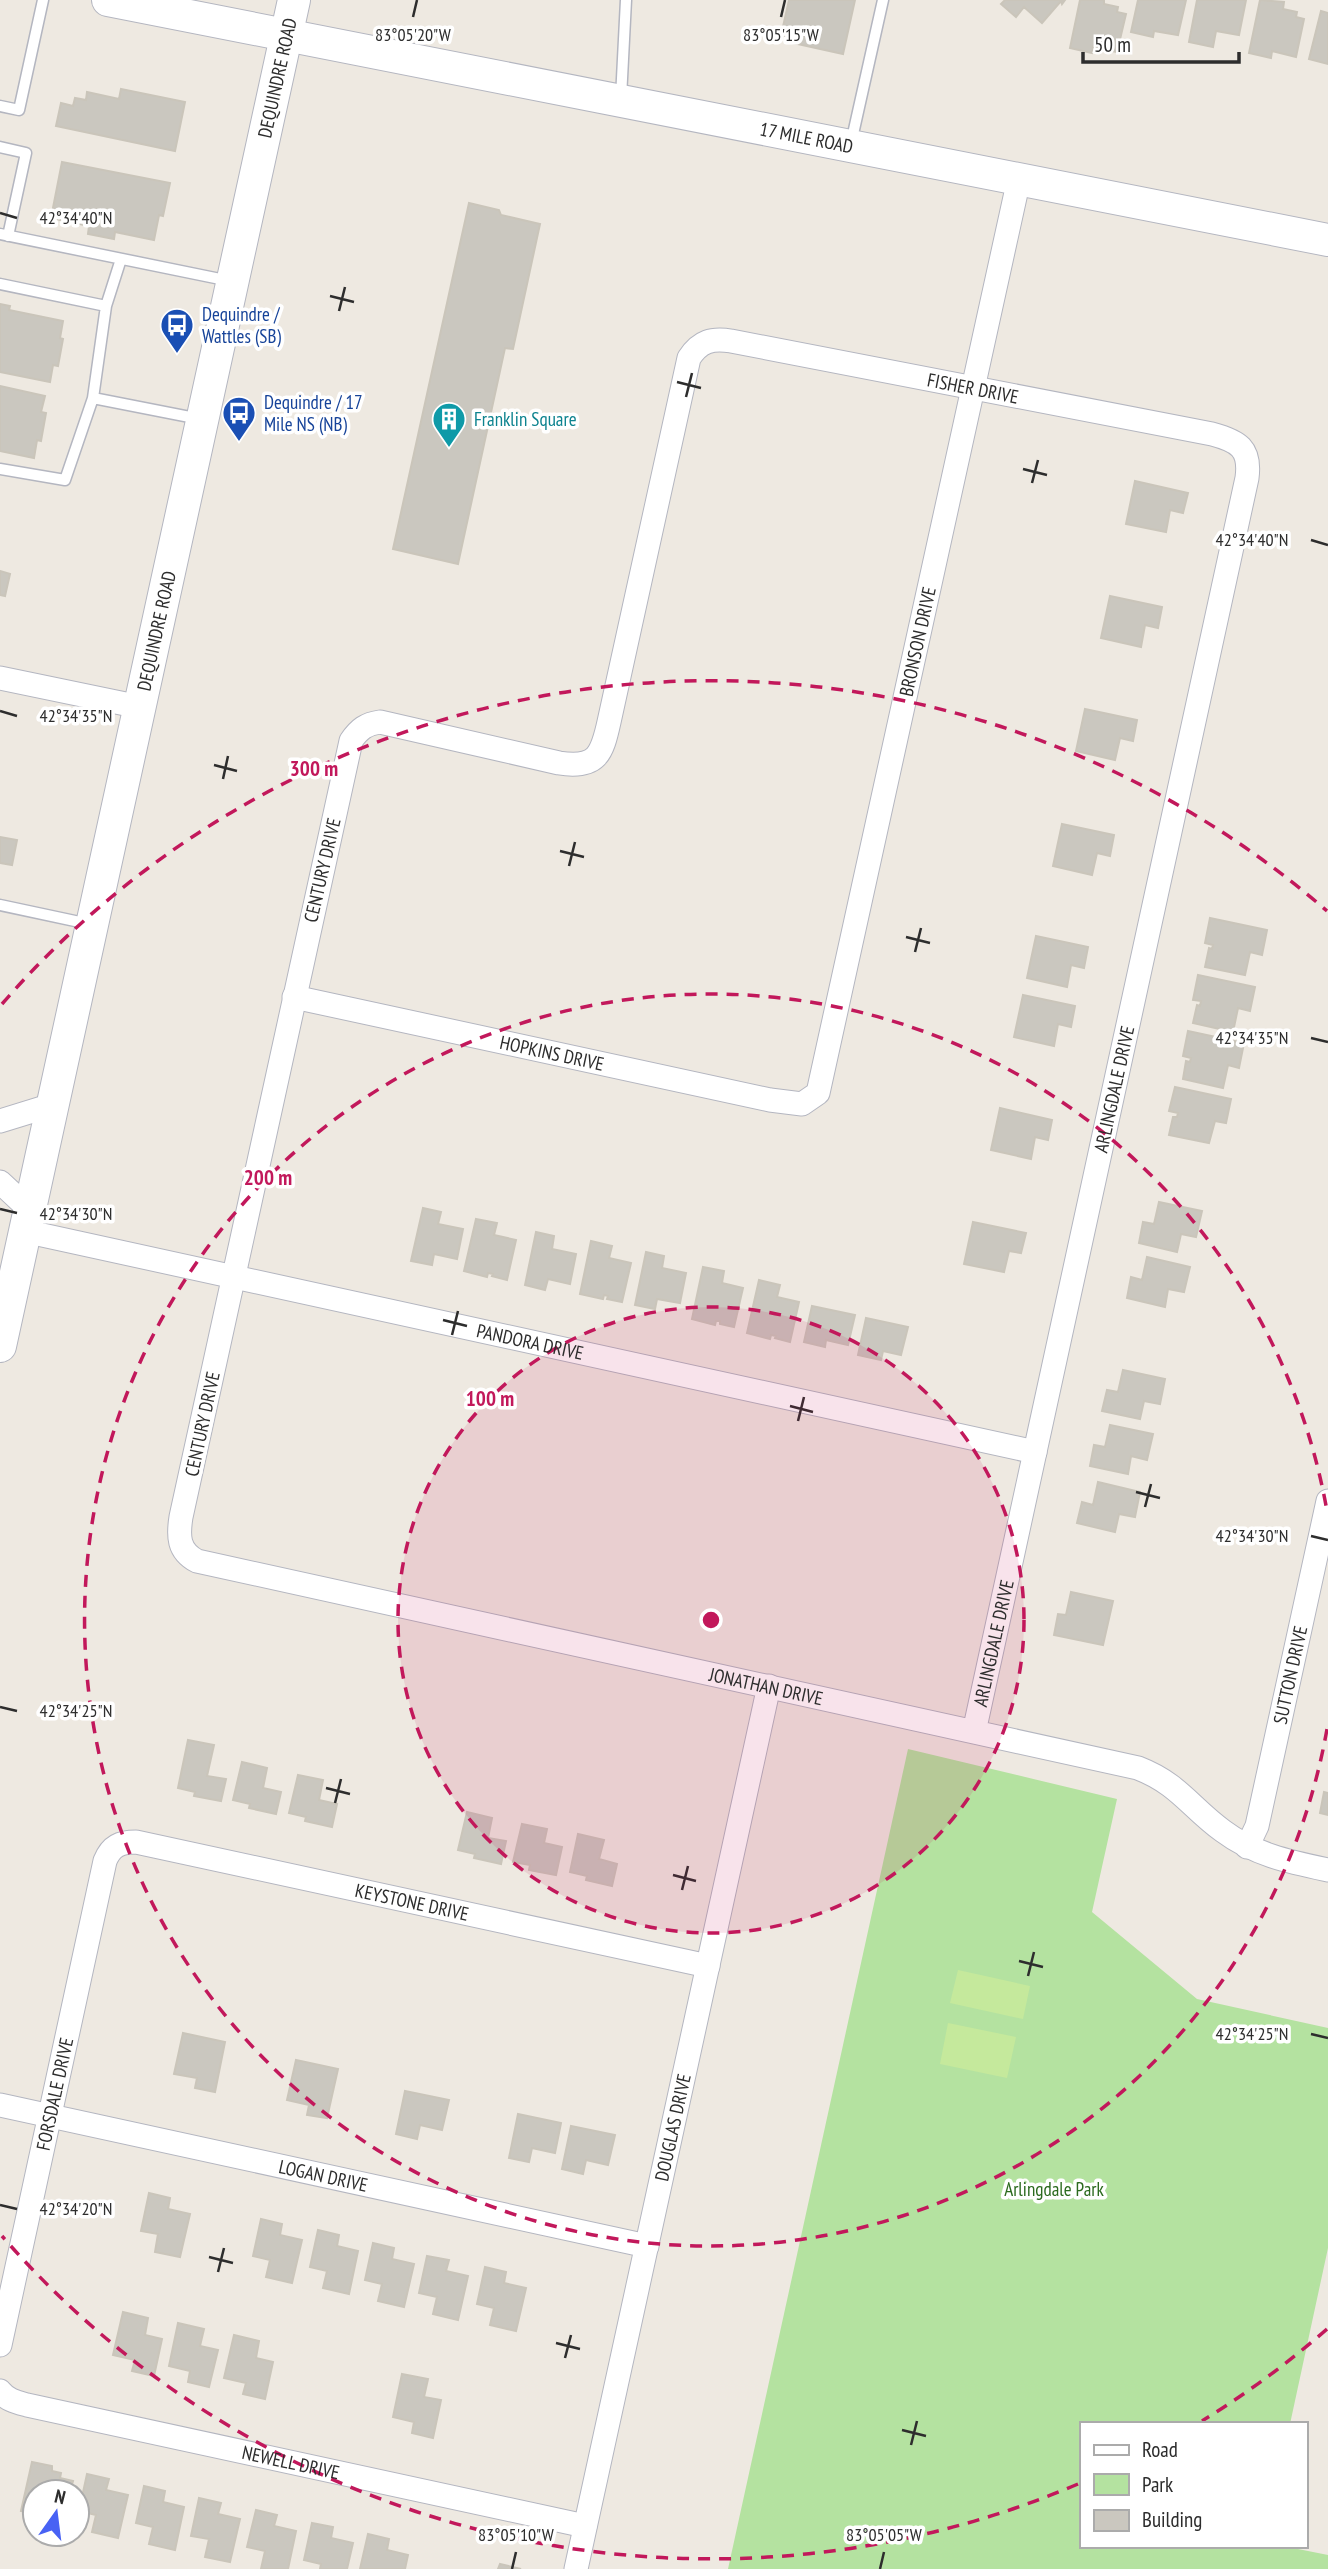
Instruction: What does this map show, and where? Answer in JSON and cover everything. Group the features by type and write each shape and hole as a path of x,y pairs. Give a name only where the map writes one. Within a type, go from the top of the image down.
{"main road":[{"name":"17 MILE ROAD","path":"108,0 1328,240"},
{"name":"DEQUINDRE ROAD","path":"0,1346 294,0"}],"street":[{"name":"BRONSON DRIVE","path":"811,1101 822,1086 1018,179"},
{"name":"FISHER DRIVE","path":"700,344 718,339 731,341 1212,435 1230,439 1242,449"},
{"name":"CENTURY DRIVE","path":"182,1549 179,1532 181,1517 348,752 358,730 380,722 574,765 591,761 598,756 604,745 689,358 700,344"},
{"name":"ARLINGDALE DRIVE","path":"974,1732 1247,478 1247,456 1242,449"},
{"path":"0,678 139,707"},
{"name":"HOPKINS DRIVE","path":"294,997 770,1101 792,1105 811,1101"},
{"path":"0,1121 52,1105"},
{"path":"0,1182 27,1220"},
{"name":"PANDORA DRIVE","path":"27,1220 234,1277 1035,1452"},
{"name":"SUTTON DRIVE","path":"1247,1847 1257,1826 1328,1501"},
{"name":"JONATHAN DRIVE","path":"182,1549 197,1561 1138,1768 1174,1786 1224,1832 1247,1847 1273,1857 1328,1870"},
{"name":"DOUGLAS DRIVE","path":"576,2569 769,1686"},
{"name":"KEYSTONE DRIVE","path":"117,1845 125,1842 152,1846 708,1966"},
{"name":"FORSDALE DRIVE","path":"0,2345 105,1861 109,1851 117,1845"},
{"name":"LOGAN DRIVE","path":"0,2105 647,2246"},
{"name":"NEWELL DRIVE","path":"0,2390 4,2397 19,2403 585,2526"}],"lane":[{"path":"0,106 19,110 43,0"},
{"path":"620,101 626,0"},
{"path":"851,146 883,0"},
{"path":"0,148 26,153 4,235 232,281"},
{"path":"0,469 65,480 93,398 106,306 121,259"},
{"path":"0,284 106,306"},
{"path":"93,398 202,419"},
{"path":"0,905 92,925"}],"green space":[{"name":"Arlingdale Park","path":"908,1749 1117,1799 1092,1912 1197,1999 1328,2028 1328,2248 1290,2422 1080,2422 1080,2548 1293,2548 1328,2555 1328,2569 728,2569"},
{"path":"958,1970 1030,1986 1023,2019 950,2003"},
{"path":"948,2023 1016,2037 1007,2078 940,2064"}],"building":[{"path":"789,0 855,0 843,54 789,42 782,31"},
{"path":"1005,0 1065,0 1062,4 1061,1 1042,23 1024,7 1016,17 1001,4"},
{"path":"1080,0 1104,0 1104,4 1118,7 1117,12 1126,14 1117,52 1093,47 1092,53 1070,48"},
{"path":"1138,0 1186,0 1178,35 1154,31 1153,37 1131,32"},
{"path":"1197,0 1246,0 1239,35 1216,31 1213,47 1189,42"},
{"path":"1260,0 1284,2 1283,9 1297,12 1296,17 1304,19 1296,57 1272,51 1271,58 1249,53"},
{"path":"1321,11 1328,13 1328,64 1309,59"},
{"path":"121,89 185,102 175,151 56,126 61,103 73,106 75,98 86,100 87,92 119,99"},
{"path":"62,162 170,183 163,216 159,215 154,240 115,232 114,239 88,234 89,226 51,218"},
{"name":"Franklin Square","path":"469,203 499,210 501,215 540,224 513,349 505,348 458,564 393,549"},
{"path":"0,304 10,306 9,310 63,321 58,366 53,365 50,382 0,372"},
{"path":"0,386 45,396 41,412 46,413 41,441 37,440 34,458 0,451"},
{"path":"1135,481 1188,493 1183,513 1170,510 1166,532 1126,524"},
{"path":"0,571 10,574 5,596 0,595"},
{"path":"1110,596 1162,607 1158,628 1145,625 1141,647 1101,638"},
{"path":"1085,709 1137,720 1133,741 1120,738 1115,760 1076,751"},
{"path":"1062,824 1114,835 1110,856 1097,853 1092,875 1053,866"},
{"path":"0,837 17,840 12,865 0,863"},
{"path":"1210,918 1267,930 1262,955 1250,952 1245,975 1205,967 1209,948 1212,949 1213,945 1205,943"},
{"path":"1036,936 1088,947 1084,968 1071,965 1067,987 1027,978"},
{"path":"1198,975 1255,987 1250,1011 1238,1008 1233,1032 1193,1023 1197,1005 1200,1006 1201,1001 1193,1000"},
{"path":"1023,995 1075,1006 1071,1027 1058,1024 1054,1046 1014,1037"},
{"path":"1188,1031 1244,1043 1239,1068 1228,1065 1223,1088 1183,1079 1186,1061 1190,1062 1191,1058 1183,1056"},
{"path":"1175,1087 1231,1099 1226,1123 1215,1121 1209,1143 1169,1135 1173,1117 1177,1117 1178,1113 1169,1111"},
{"path":"1000,1108 1052,1120 1048,1140 1035,1137 1031,1159 991,1150"},
{"path":"1159,1202 1202,1211 1196,1237 1181,1234 1177,1252 1139,1243 1143,1222 1154,1224"},
{"path":"423,1208 441,1212 438,1224 463,1229 457,1259 434,1254 432,1265 411,1261"},
{"path":"476,1219 497,1223 494,1235 516,1240 507,1280 492,1276 493,1274 488,1273 487,1277 464,1271"},
{"path":"973,1222 1026,1233 1021,1253 1009,1251 1004,1272 964,1264"},
{"path":"536,1232 554,1236 552,1249 576,1254 570,1284 548,1279 545,1290 525,1285"},
{"path":"591,1241 612,1246 609,1258 631,1263 622,1302 607,1299 608,1296 604,1295 603,1299 580,1294"},
{"path":"646,1252 664,1256 662,1268 686,1273 680,1303 657,1299 655,1309 635,1305"},
{"path":"1147,1257 1190,1267 1184,1292 1168,1289 1165,1307 1127,1298 1131,1277 1142,1280"},
{"path":"703,1267 724,1271 722,1283 743,1288 734,1327 720,1324 720,1321 716,1321 715,1325 692,1319"},
{"path":"759,1280 780,1285 777,1297 799,1302 790,1342 775,1338 776,1336 771,1335 770,1339 747,1333"},
{"path":"812,1306 855,1315 848,1345 826,1340 825,1347 804,1342"},
{"path":"866,1318 908,1327 901,1355 883,1351 881,1360 858,1355"},
{"path":"1123,1370 1165,1379 1160,1404 1144,1401 1140,1419 1102,1411 1107,1390 1118,1392"},
{"path":"1110,1425 1153,1434 1147,1460 1131,1456 1128,1474 1090,1466 1094,1445 1105,1447"},
{"path":"1098,1482 1140,1492 1135,1517 1119,1514 1115,1532 1077,1523 1082,1502 1093,1505"},
{"path":"1071,1592 1113,1601 1103,1645 1054,1635 1058,1614 1066,1615"},
{"path":"188,1740 214,1745 207,1776 226,1779 221,1801 194,1796 195,1792 178,1788"},
{"path":"242,1762 267,1768 263,1788 281,1792 276,1814 249,1808 250,1804 233,1800"},
{"path":"298,1775 323,1780 319,1800 337,1804 332,1827 305,1821 306,1817 289,1813"},
{"path":"1324,1792 1328,1793 1328,1815 1320,1813"},
{"path":"467,1812 492,1818 488,1838 506,1841 501,1864 474,1858 475,1854 458,1850"},
{"path":"522,1824 547,1829 544,1843 562,1847 556,1875 529,1870 530,1865 513,1862"},
{"path":"578,1834 604,1840 599,1859 617,1864 612,1886 586,1880 587,1876 570,1872"},
{"path":"183,2033 225,2042 215,2092 195,2088 197,2078 174,2074"},
{"path":"296,2060 338,2069 327,2118 307,2115 309,2105 287,2100"},
{"path":"405,2091 449,2100 442,2130 420,2125 417,2139 396,2134"},
{"path":"518,2114 561,2123 555,2153 532,2148 529,2162 509,2158"},
{"path":"571,2126 615,2135 608,2165 586,2160 583,2174 562,2169"},
{"path":"149,2193 170,2198 168,2209 190,2214 180,2257 155,2252 158,2234 141,2231"},
{"path":"261,2219 282,2224 280,2235 302,2240 292,2283 266,2277 270,2260 253,2256"},
{"path":"318,2230 339,2235 337,2246 358,2251 349,2294 323,2288 327,2271 310,2267"},
{"path":"373,2243 394,2248 392,2259 414,2264 404,2307 378,2301 382,2284 365,2280"},
{"path":"427,2256 449,2260 446,2271 468,2276 458,2320 433,2314 437,2297 419,2293"},
{"path":"485,2267 506,2272 504,2283 526,2288 516,2331 490,2325 494,2308 477,2304"},
{"path":"123,2312 148,2318 145,2335 162,2339 154,2376 132,2371 135,2360 113,2355"},
{"path":"178,2323 204,2329 200,2346 218,2350 209,2387 188,2382 190,2371 169,2366"},
{"path":"234,2335 259,2341 256,2358 273,2362 265,2399 243,2394 246,2383 224,2378"},
{"path":"402,2374 428,2379 424,2397 441,2400 433,2438 412,2433 414,2422 393,2417"},
{"path":"32,2462 52,2466 52,2471 61,2473 60,2478 28,2478"},
{"path":"87,2474 109,2479 106,2490 128,2495 118,2538 92,2532 96,2515 91,2514 91,2478 86,2478"},
{"path":"144,2486 165,2491 163,2502 184,2507 175,2550 149,2544 153,2527 136,2523"},
{"path":"199,2498 221,2503 218,2514 240,2519 230,2562 205,2557 209,2539 191,2536"},
{"path":"256,2510 277,2515 274,2526 296,2531 288,2569 261,2569 265,2551 247,2547"},
{"path":"312,2523 333,2527 331,2538 353,2543 347,2569 320,2569 321,2564 304,2560"},
{"path":"368,2534 389,2539 387,2550 408,2555 405,2569 360,2569"},
{"path":"500,2564 521,2569 498,2569"}],"place":[{"name":"Dequindre / Wattles (SB)","path":"177,355"},
{"name":"Dequindre / 17 Mile NS (NB)","path":"239,443"},
{"name":"Franklin Square","path":"449,449"}]}
